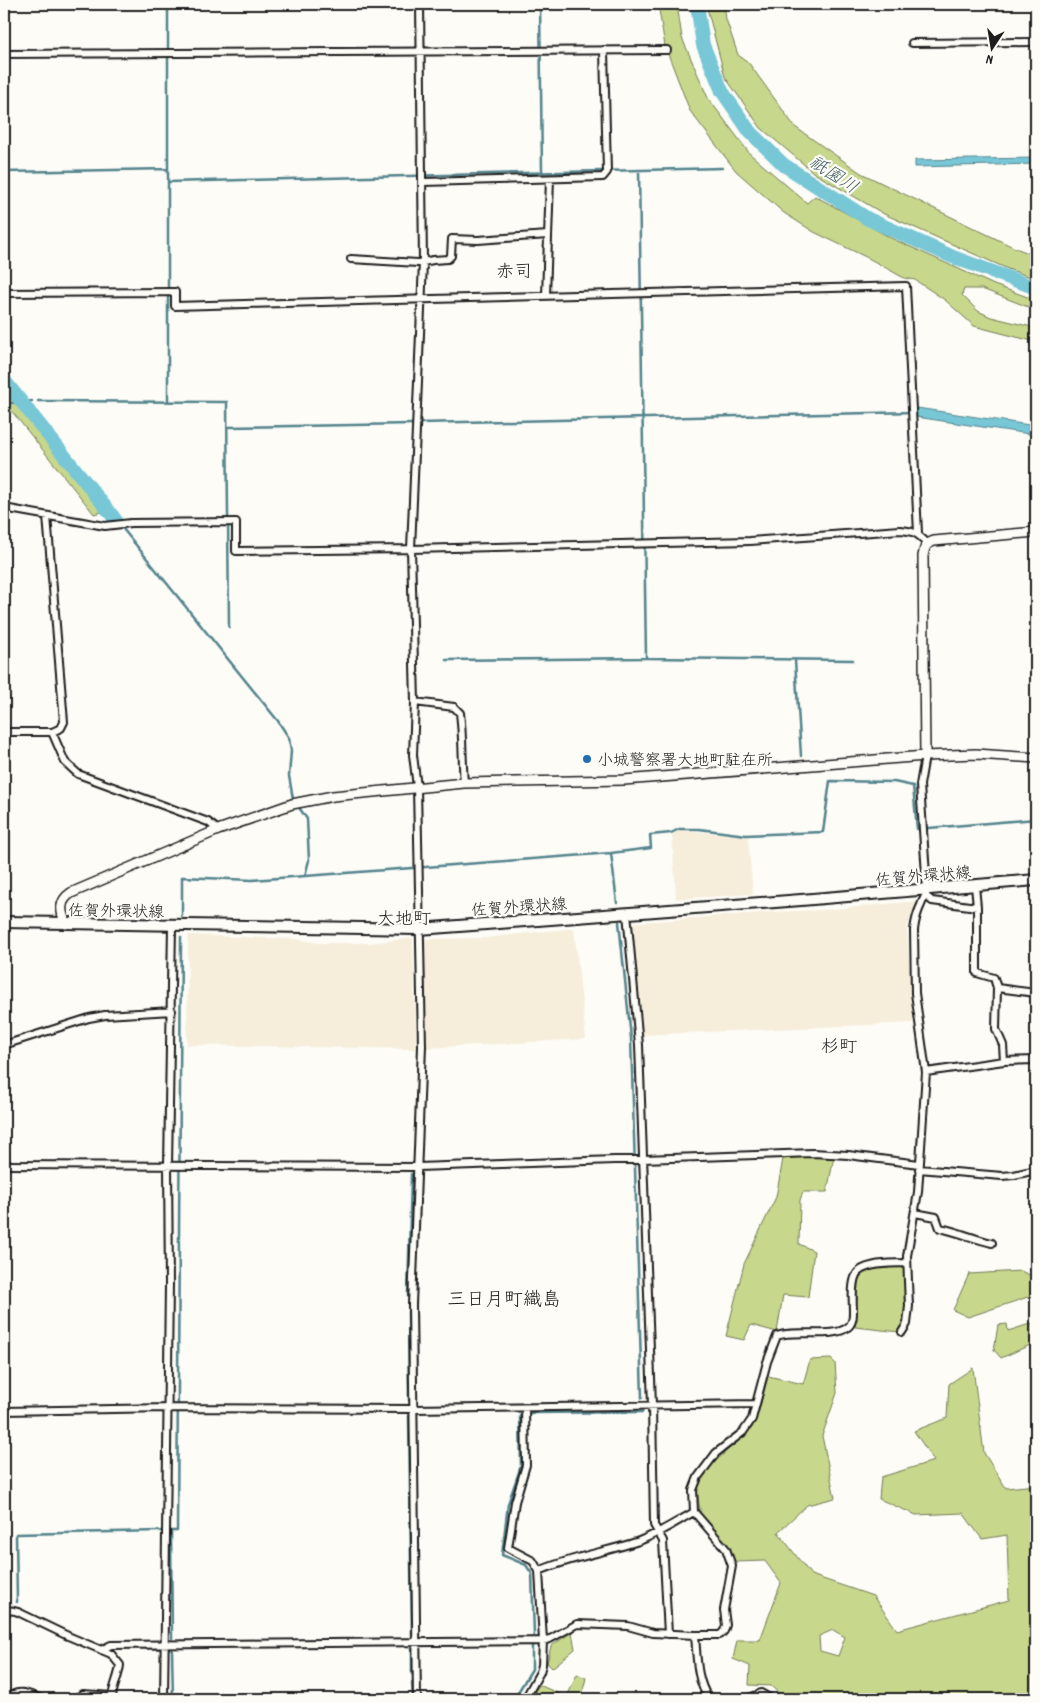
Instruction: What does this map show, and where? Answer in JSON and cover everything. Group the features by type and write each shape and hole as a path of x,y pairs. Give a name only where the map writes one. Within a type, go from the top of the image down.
{"main road":[{"name":"佐賀外環状線","path":"4,922 419,929 927,893 1036,880"}],"street":[{"path":"417,1699 412,1305 422,1046 416,787 413,755 415,702 411,549 423,262 420,4"},
{"path":"912,44 1036,42"},
{"path":"422,177 603,177 607,169 604,50"},
{"path":"4,54 667,50"},
{"path":"546,296 550,178"},
{"path":"351,259 418,264 448,259 451,256 452,239 478,240 548,235"},
{"path":"4,292 175,292 175,306 906,286 918,533"},
{"path":"4,508 105,526 132,523 236,522 236,551 750,541 900,530 918,533 927,543"},
{"path":"4,732 52,732 61,728 64,722 47,516"},
{"path":"927,543 1036,532"},
{"path":"927,543 923,556 926,756 920,784 927,893 932,901 977,907"},
{"path":"415,702 454,707 460,713 463,737 461,748 464,783"},
{"path":"52,732 65,762 78,774 208,822 218,830"},
{"path":"66,924 62,915 62,903 65,897 71,893 218,830 296,804 333,796 464,783 624,780 926,756 976,754 1036,758"},
{"path":"975,886 977,907 977,974 994,978 997,988 996,1029 1003,1046 1004,1061"},
{"path":"902,1332 907,1324 909,1306 906,1263 915,1213 926,1072 915,993 914,930 921,904 927,893"},
{"path":"627,913 639,1045 652,1405 654,1525 663,1541 668,1634"},
{"path":"164,1699 169,1285 168,1166 172,926"},
{"path":"997,988 1036,993"},
{"path":"4,1045 90,1018 105,1015 172,1011"},
{"path":"926,1072 1004,1061 1036,1060"},
{"path":"4,1165 418,1167 813,1153 848,1155 1002,1176 1014,1176 1036,1170"},
{"path":"915,1213 936,1217 940,1228 964,1233 970,1238 992,1243"},
{"path":"100,1650 111,1645 543,1641 577,1624 628,1626 654,1633 720,1635 726,1625 724,1610 732,1566 726,1549 694,1512 693,1490 698,1477 716,1453 742,1432 752,1419 767,1362 777,1336 843,1330 850,1326 852,1319 856,1275 868,1266 906,1263"},
{"path":"4,1411 168,1408 525,1408 756,1404"},
{"path":"525,1408 526,1465 515,1502 508,1548 533,1561 539,1572 543,1641 540,1672 525,1699"},
{"path":"539,1572 558,1563 641,1540 694,1512"},
{"path":"4,1615 11,1610 18,1612 111,1654 120,1665 120,1675 112,1698 83,1694 74,1699"},
{"path":"695,1635 698,1673 706,1694 710,1699"},
{"path":"6,1699 15,1693 24,1692 42,1699"},
{"path":"747,1699 761,1693 771,1699"}],"shaded area":[{"path":"679,830 748,836 753,894 676,899 672,834"},
{"path":"917,901 907,928 913,1023 641,1035 631,923 771,912 824,910"},
{"path":"574,928 586,1039 426,1048 424,939 485,938"},
{"path":"188,935 296,939 319,943 369,943 413,938 416,1049 187,1045"}],"green space":[{"path":"658,4 677,4 682,38 708,98 750,154 807,203 815,196 891,238 994,285 1036,300 1036,310 982,289 964,289 962,295 978,311 991,317 1036,328 1036,342 974,326 945,300 915,280 904,278 814,232 784,213 736,171 690,111 665,46"},
{"path":"706,4 724,4 726,19 738,55 748,62 795,127 861,173 1013,247 1036,256 1036,279 1008,269 884,214 814,173 761,128 725,77"},
{"path":"4,389 102,512 94,514 10,409 4,400"},
{"path":"815,1156 834,1157 827,1192 803,1192 800,1200 799,1244 814,1251 808,1297 783,1295 777,1332 751,1325 744,1340 726,1336 744,1264 776,1197 783,1159"},
{"path":"905,1266 906,1320 900,1332 855,1327 858,1280 865,1270"},
{"path":"1021,1271 1036,1278 1036,1306 1028,1297 968,1317 953,1310 969,1274"},
{"path":"1036,1322 1036,1356 1030,1345 1001,1358 994,1350 998,1325 1007,1324 1008,1331"},
{"path":"831,1359 835,1363 837,1393 822,1436 835,1498 807,1505 778,1532 811,1575 873,1596 897,1630 1009,1600 1007,1535 982,1539 963,1513 916,1515 879,1499 881,1477 934,1461 914,1431 947,1418 949,1384 973,1368 984,1453 1006,1488 1036,1485 1036,1699 785,1699 771,1686 749,1685 750,1666 733,1659 737,1640 760,1640 781,1583 765,1561 735,1562 724,1540 701,1516 697,1491 706,1470 752,1428 758,1414 768,1376 803,1384 810,1360","holes":["833,1630 845,1637 838,1656 820,1651 819,1636"]},
{"path":"572,1632 575,1649 552,1668 547,1663 551,1646"},
{"path":"577,1674 586,1678 581,1699 530,1699 539,1685 567,1697"}],"water":[{"path":"1036,158 1036,164 915,167 915,160"},
{"path":"917,408 1036,426 1036,435 916,417"}],"waterway":[{"path":"168,4 168,169"},
{"path":"540,4 542,172"},
{"name":"祇園川","path":"697,4 703,45 722,91 750,132 784,165 868,219 953,257 1036,288"},
{"path":"4,172 168,169 168,182 722,168"},
{"path":"639,170 646,658"},
{"path":"168,182 168,401"},
{"path":"4,380 115,519"},
{"path":"11,403 32,401"},
{"path":"38,401 227,402 229,627"},
{"path":"420,423 916,412"},
{"path":"227,427 413,424"},
{"path":"115,519 278,721 289,738 291,751 289,776 293,799 307,819 309,860 305,876"},
{"path":"446,660 646,658 853,660"},
{"path":"795,660 801,756"},
{"path":"182,916 182,877 252,880 611,853 651,848 650,835 671,833 679,829 699,829 746,835 823,832 830,781 894,782 913,786 917,829 1036,819"},
{"path":"611,853 617,903"},
{"path":"619,922 631,1038 642,1398"},
{"path":"172,1638 171,1531 177,1531 181,937"},
{"path":"408,1297 411,1174"},
{"path":"408,1312 409,1400"},
{"path":"529,1413 642,1412"},
{"path":"409,1416 412,1636"},
{"path":"520,1416 521,1466 508,1504 502,1555 526,1565 532,1574 534,1635"},
{"path":"17,1602 16,1534 160,1531"},
{"path":"4,1624 9,1615"},
{"path":"514,1699 532,1669 532,1645"},
{"path":"412,1647 412,1674"},
{"path":"172,1650 173,1699"},
{"path":"412,1683 413,1699"}],"place":[{"name":"小城警察署大地町駐在所","path":"587,759"}],"district":[{"name":"赤司","path":"514,271"},
{"name":"大地町","path":"404,918"},
{"name":"杉町","path":"839,1046"},
{"name":"三日月町織島","path":"504,1298"}]}
